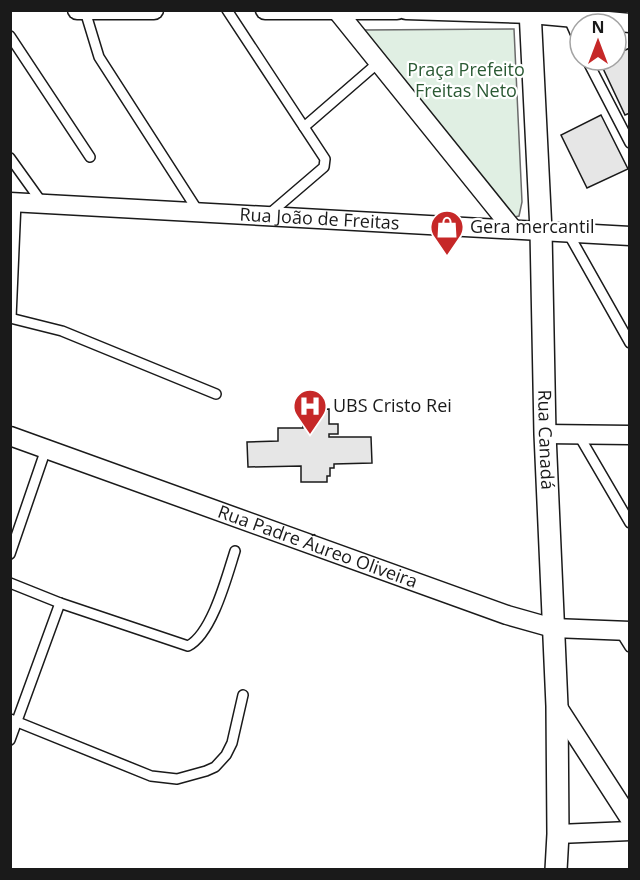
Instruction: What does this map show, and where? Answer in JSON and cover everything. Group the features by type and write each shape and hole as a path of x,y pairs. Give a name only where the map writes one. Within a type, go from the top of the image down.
{"street":[{"path":"77,10 154,10"},
{"path":"265,10 385,11"},
{"path":"406,10 530,12 568,17"},
{"path":"338,12 512,228"},
{"name":"Rua Canadá","path":"530,12 541,231 545,434 557,706 556,870"},
{"name":"Rua João de Freitas","path":"13,202 268,214 630,236"},
{"path":"545,434 630,435"},
{"name":"Rua Padre Áureo Oliveira","path":"10,436 378,570 553,628 625,631"},
{"path":"557,706 630,819"},
{"path":"558,834 630,831"}],"lane":[{"path":"227,10 324,155 324,167 268,214"},
{"path":"85,11 99,57 198,211"},
{"path":"10,36 90,158"},
{"path":"304,127 379,62"},
{"path":"593,72 630,143"},
{"path":"10,158 43,204"},
{"path":"13,202 11,318 62,331 216,394"},
{"path":"568,233 630,343"},
{"path":"578,434 630,523"},
{"path":"10,554 46,449"},
{"path":"10,583 60,603 188,646 199,637 215,607 235,551"},
{"path":"10,740 13,720 60,603"},
{"path":"625,631 630,647"},
{"path":"13,720 151,776 177,779 206,771 226,755 231,744 243,695"}],"green space":[{"name":"Praça Prefeito Freitas Neto","path":"514,29 522,202 519,216 510,218 362,30"}],"building":[{"path":"630,48 630,113 625,115 605,72 628,72 628,49"},
{"path":"601,115 628,169 587,188 561,135"},
{"path":"329,409 329,424 338,424 338,434 329,434 329,437 371,437 372,463 334,464 334,468 330,468 327,482 301,482 301,466 248,467 247,442 278,441 278,428 303,428 303,410"}],"place":[{"name":"Gera mercantil","path":"447,256"},
{"name":"UBS Cristo Rei","path":"310,435"}]}
